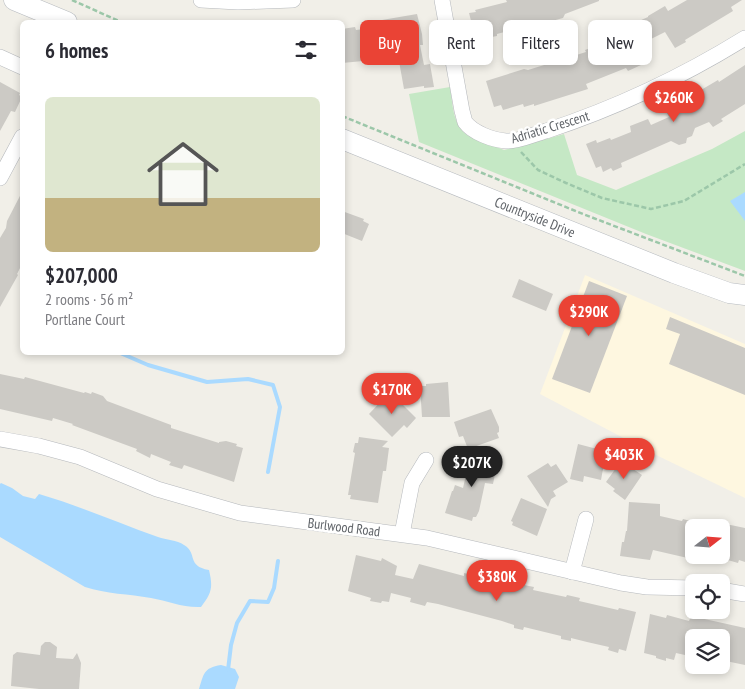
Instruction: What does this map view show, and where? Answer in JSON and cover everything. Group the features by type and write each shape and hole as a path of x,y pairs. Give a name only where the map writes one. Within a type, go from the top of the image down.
{"main road":[{"path":"14,0 62,20"},
{"name":"Countryside Drive","path":"345,140 674,273 737,294 745,309"}],"street":[{"path":"201,0 238,2 294,0"},
{"name":"Adriatic Crescent","path":"442,0 462,111 466,122 482,134 507,141 569,123 635,98 745,38"},
{"path":"0,57 20,66"},
{"path":"0,178 20,141"},
{"name":"Burlwood Road","path":"0,439 39,446 80,457 157,489 240,513 402,534 647,587 685,588"},
{"path":"402,534 412,483 426,460"},
{"path":"572,572 586,520"},
{"path":"730,592 745,594"}],"path":[{"path":"72,0 117,20"},
{"path":"345,117 591,218 745,276"},
{"path":"518,148 524,157 538,170 602,198 651,210 684,201 745,164"}],"shaded area":[{"path":"585,275 745,344 745,498 652,453 540,394"}],"green space":[{"path":"450,87 458,125 467,135 504,150 564,134 577,175 616,190 712,149 745,131 745,271 646,234 419,142 409,94"}],"water":[{"path":"745,192 745,221 730,201"},
{"path":"1,483 23,496 35,499 39,494 158,537 181,543 191,552 197,566 209,570 211,590 207,598 201,607 194,607 85,587 0,537"},
{"path":"221,665 235,669 239,677 235,689 199,689 205,672"}],"building":[{"path":"506,0 599,0 565,14 563,18 556,20 503,20 503,32 493,37 493,20 471,20 469,13 476,12 475,10 507,2"},
{"path":"687,0 742,0 731,7 733,11 675,48 665,32 652,38 652,20 641,20 665,6 668,11"},
{"path":"417,14 418,20 382,20"},
{"path":"419,22 423,45 420,45 424,65 430,65 434,87 424,88 424,86 404,89 400,65 419,65"},
{"path":"355,27 356,30 360,30 360,61 345,63 345,29"},
{"path":"588,49 588,65 641,65 628,71 626,68 586,84 588,89 534,106 534,104 524,107 523,104 503,110 501,105 494,107 486,81 544,65 578,65 578,54 586,52 585,50"},
{"path":"745,65 745,104 721,119 723,121 713,127 709,122 695,128 692,136 687,138 686,143 679,145 671,141 621,163 622,167 613,171 611,168 603,172 601,166 596,168 586,144 596,140 597,143 610,138 611,140 631,132 630,126 648,119 651,125 669,117 667,113 677,109 676,107 693,99 692,97 701,90 718,80 719,82"},
{"path":"0,82 20,93 20,101 15,112 11,111 0,131"},
{"path":"20,196 20,268 0,307 0,238 6,228 7,221"},
{"path":"345,212 364,219 363,221 369,224 362,241 345,234"},
{"path":"519,279 553,294 546,311 512,297"},
{"path":"589,281 627,296 590,393 552,379"},
{"path":"670,317 745,348 745,395 669,364 680,334 666,329"},
{"path":"0,374 24,379 25,377 84,393 91,394 92,392 103,396 107,401 171,425 171,428 219,443 226,441 237,444 236,446 243,448 234,482 184,465 182,469 169,465 171,462 151,454 150,458 136,451 137,449 73,424 53,418 52,421 0,409"},
{"path":"448,382 450,417 422,417 420,386"},
{"path":"390,392 416,418 407,428 404,425 392,437 369,414"},
{"path":"491,409 499,427 499,432 497,433 499,438 468,449 463,436 459,437 454,422"},
{"path":"359,437 388,441 382,447 389,448 386,471 383,471 378,503 350,499 351,495 348,495 355,453 353,452"},
{"path":"578,444 601,450 599,457 605,458 601,480 584,476 583,482 570,479"},
{"path":"471,453 498,459 493,484 485,483 479,511 472,521 445,513 455,485 463,488"},
{"path":"621,461 642,475 625,500 613,491 615,489 606,482"},
{"path":"548,463 551,467 556,464 568,482 553,491 556,496 551,499 548,507 527,476"},
{"path":"521,498 547,509 537,536 512,525 513,522 511,521"},
{"path":"629,502 660,504 660,516 682,521 685,520 685,557 653,550 650,560 620,556 622,542 624,542 627,531"},
{"path":"730,525 745,528 745,562 739,560 738,563 730,561"},
{"path":"356,555 381,561 382,558 397,566 395,575 413,579 419,564 464,576 464,573 523,587 524,585 534,587 533,590 566,597 567,595 580,598 579,601 636,612 626,651 619,649 618,653 608,650 609,647 571,638 571,641 561,639 561,636 524,627 523,630 514,628 514,625 502,621 438,604 427,602 425,606 410,602 411,598 391,593 389,602 370,601 371,598 348,591"},
{"path":"650,614 666,618 667,615 689,621 690,619 704,619 745,628 745,665 730,662 730,629 685,629 685,655 676,653 674,660 666,658 666,661 644,653"},
{"path":"45,642 50,642 57,647 56,658 73,659 77,653 81,663 79,689 39,689 11,686 13,655 17,652 40,655 41,646"}],"waterway":[{"path":"125,355 148,365 207,382 248,379 273,385 280,407 268,472"},
{"path":"228,670 231,645 237,623 250,601 268,602 274,588 278,561"}]}
